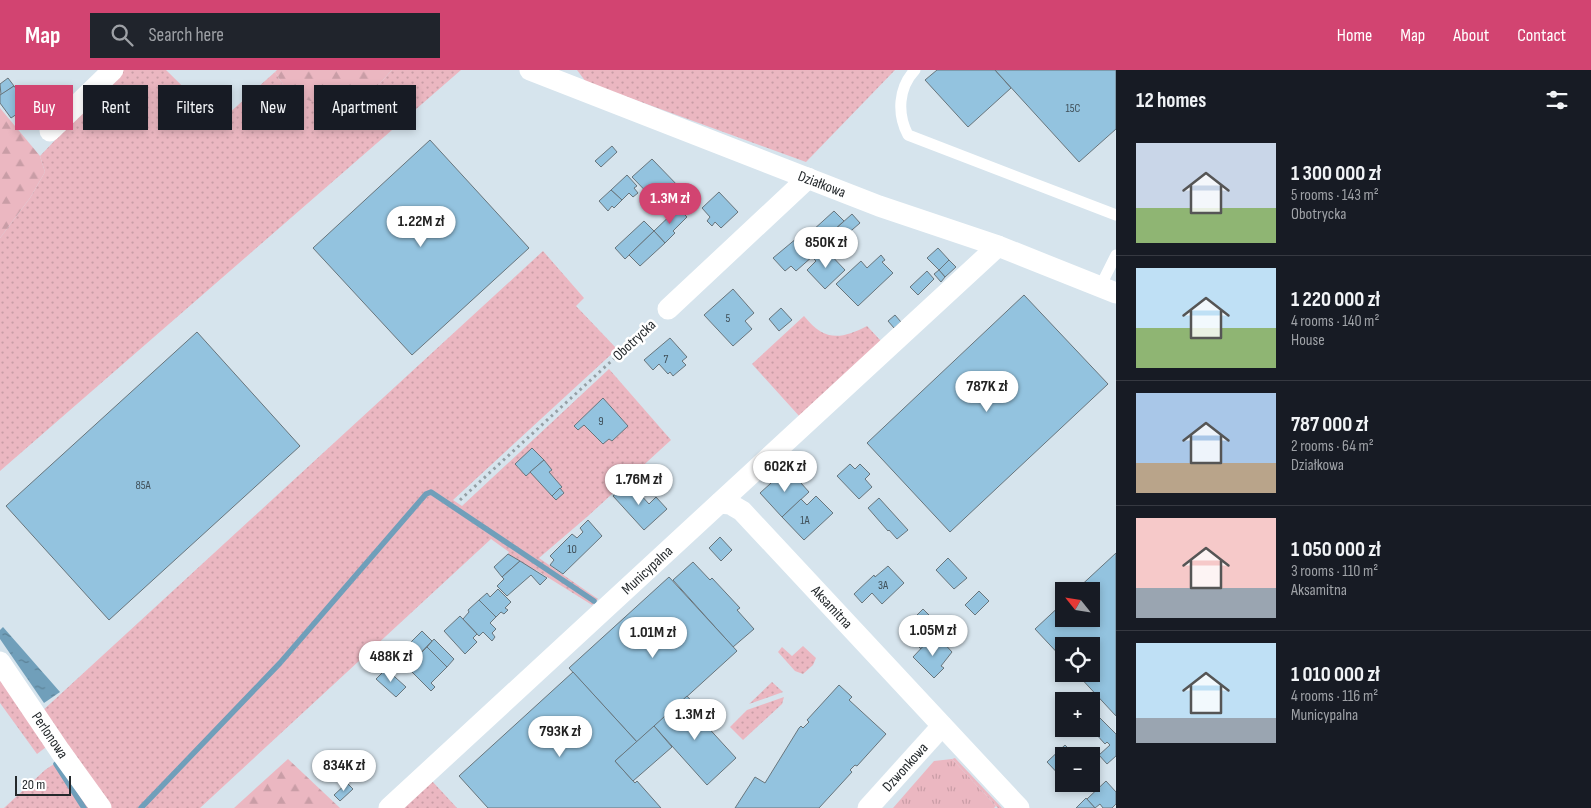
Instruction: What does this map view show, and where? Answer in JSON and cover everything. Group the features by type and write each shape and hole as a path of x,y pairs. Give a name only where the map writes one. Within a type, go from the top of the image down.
{"street":[{"path":"50,131 113,70"},
{"name":"Działkowa","path":"543,72 879,206 998,246 1108,290"},
{"name":"Obotrycka","path":"668,309 808,178"},
{"name":"Municypalna","path":"389,808 998,246"},
{"name":"Aksamitna","path":"720,502 730,504 742,511 1019,808"},
{"name":"Perlonowa","path":"0,662 101,808"},
{"name":"Dzwonkowa","path":"868,808 942,726"}],"lane":[{"path":"915,70 904,89 900,108 902,123 908,135 1116,215"},
{"path":"1108,290 1116,255"}],"path":[{"name":"Obotrycka","path":"460,500 668,309"}],"green space":[{"path":"122,70 166,70 181,85 158,85 158,130 232,130 232,110 242,101 242,130 304,130 304,95 314,96 314,130 392,130 0,471 0,238 30,198 45,172 40,156 65,130 73,130 73,121 83,111 83,130 148,130 148,85 108,85"},
{"path":"277,70 392,70 378,85 314,85 314,102 304,99 304,85 283,85 275,72"},
{"path":"392,70 461,70 416,109 416,85 378,85"},
{"path":"577,70 895,70 806,162 586,82"},
{"path":"275,72 283,85 260,85"},
{"path":"0,108 15,126 15,130 18,130 40,156 45,172 30,198 0,238"},
{"path":"543,251 584,298 576,306 617,349 453,500 462,506 609,369 671,440 539,558 598,599 592,605 508,554 509,552 491,539 200,808 106,808 40,713"},
{"path":"804,316 818,330 826,334 840,336 867,326 881,341 800,417 752,364"},
{"path":"803,646 816,658 813,665 803,674 795,671 778,652 782,647 792,656"},
{"path":"0,669 50,744 37,754 0,703"},
{"path":"772,682 783,692 749,704"},
{"path":"784,697 782,704 743,740 730,727 747,710"},
{"path":"955,758 1002,808 998,808 952,759"},
{"path":"288,759 340,808 234,808"},
{"path":"952,759 996,806 994,808 893,808 934,761"},
{"path":"60,760 94,808 4,808 45,770"},
{"path":"432,781 457,808 403,808"}],"water":[{"path":"3,627 60,692 44,703 0,639 0,630"}],"building":[{"path":"937,70 995,70 1011,88 968,127 925,80"},
{"path":"995,70 1116,70 1116,129 1079,162"},
{"path":"8,78 14,86 1,95 0,84"},
{"path":"14,86 15,87 15,115 11,118 0,103 0,95"},
{"path":"430,140 529,248 412,355 313,248"},
{"path":"612,146 617,152 601,167 595,161"},
{"path":"652,159 681,189 662,208 632,177"},
{"path":"627,175 637,186 634,188 638,193 633,197 629,193 622,200 611,190"},
{"path":"611,190 622,200 608,211 599,201"},
{"path":"719,192 738,212 721,228 715,222 712,226 707,221 710,217 702,208"},
{"path":"678,208 687,217 673,231 675,233 665,243 654,231"},
{"path":"834,211 844,221 822,241 812,231"},
{"path":"852,214 860,223 838,242 831,233"},
{"path":"644,221 654,231 625,259 615,248"},
{"path":"654,231 665,243 640,266 629,255"},
{"path":"797,238 813,256 796,271 791,266 785,271 773,258"},
{"path":"938,248 949,260 939,270 927,258"},
{"path":"827,251 845,270 825,289 807,270 816,261 813,258 819,253 822,256"},
{"path":"881,255 885,260 882,262 893,273 858,306 836,284 861,261 867,268"},
{"path":"949,260 956,267 945,277 939,270"},
{"path":"939,270 945,277 941,282 934,274"},
{"path":"927,271 934,279 918,295 910,287"},
{"path":"733,289 754,313 745,321 752,329 733,346 704,315"},
{"path":"1024,295 1108,384 950,532 867,443"},
{"path":"781,308 792,320 779,331 769,319"},
{"path":"895,315 901,322 894,328 888,321"},
{"path":"197,332 300,446 109,620 6,506"},
{"path":"670,338 687,357 682,361 686,365 673,376 670,372 668,374 659,364 653,370 644,360"},
{"path":"603,398 628,426 612,441 609,439 603,444 584,425 578,430 574,426"},
{"path":"532,448 544,460 526,476 515,464"},
{"path":"544,460 552,470 549,472 562,487 552,496 530,472"},
{"path":"850,464 855,469 860,464 870,474 865,479 872,487 859,499 837,476"},
{"path":"792,473 809,492 782,517 760,493 781,474"},
{"path":"629,482 649,504 656,497 667,509 644,530 613,496"},
{"path":"560,488 564,493 556,500 552,496"},
{"path":"816,496 833,513 804,540 782,517 801,499 807,505"},
{"path":"879,498 908,530 897,539 868,508"},
{"path":"588,520 602,536 563,574 550,565 554,560 550,556 572,534 577,538 583,532 580,528"},
{"path":"720,537 732,550 721,561 709,548"},
{"path":"1116,553 1116,716 1100,699 1100,692 1094,692 1084,682 1100,682 1100,637 1055,637 1055,650 1035,629 1055,610 1055,628 1100,628 1100,582 1085,582"},
{"path":"508,554 520,561 502,577 494,567"},
{"path":"948,558 967,578 954,589 936,570"},
{"path":"520,561 547,578 540,585 531,575 507,596 497,586 504,579 502,577"},
{"path":"693,562 710,580 712,578 740,608 737,610 754,629 733,647 673,580"},
{"path":"888,566 904,583 882,604 872,593 862,603 854,594 874,575 875,577"},
{"path":"669,577 737,651 637,742 569,668"},
{"path":"498,589 511,602 505,608 508,610 504,614 501,612 496,617 479,600 487,593 490,597"},
{"path":"979,591 989,601 975,615 965,605"},
{"path":"479,600 496,617 490,623 496,629 492,633 495,637 492,641 483,632 479,636 463,619 469,612 468,610"},
{"path":"923,609 942,628 921,649 902,630"},
{"path":"460,616 477,634 473,638 477,642 465,654 444,631"},
{"path":"422,631 432,641 407,667 396,657"},
{"path":"434,639 454,659 447,667 427,647"},
{"path":"930,639 936,645 941,640 952,652 941,666 944,668 934,678 913,657"},
{"path":"427,647 447,667 431,683 435,687 431,691 407,667"},
{"path":"386,669 406,687 396,697 376,679"},
{"path":"573,672 637,742 615,761 635,783 637,781 661,808 488,808 459,776"},
{"path":"839,685 852,697 849,700 886,734 857,766 855,765 850,770 852,772 819,808 735,808 755,777 765,783 799,728 801,726 803,728 809,722 807,720"},
{"path":"687,696 697,707 693,711 736,758 707,785 654,726"},
{"path":"1100,718 1116,734 1116,756 1107,764 1100,756 1110,745 1107,742 1105,744 1099,737"},
{"path":"654,726 672,747 633,781 615,761"},
{"path":"1055,754 1055,770 1047,762"},
{"path":"1106,781 1116,792 1116,804 1112,808 1103,808 1100,804 1095,808 1087,799 1094,792 1100,792 1100,787"},
{"path":"347,783 353,789 340,801 334,795"},
{"path":"1086,798 1095,808 1076,808"}],"waterway":[{"path":"141,808 280,663 426,494 431,492 594,601"},
{"path":"56,764 84,808"}]}
